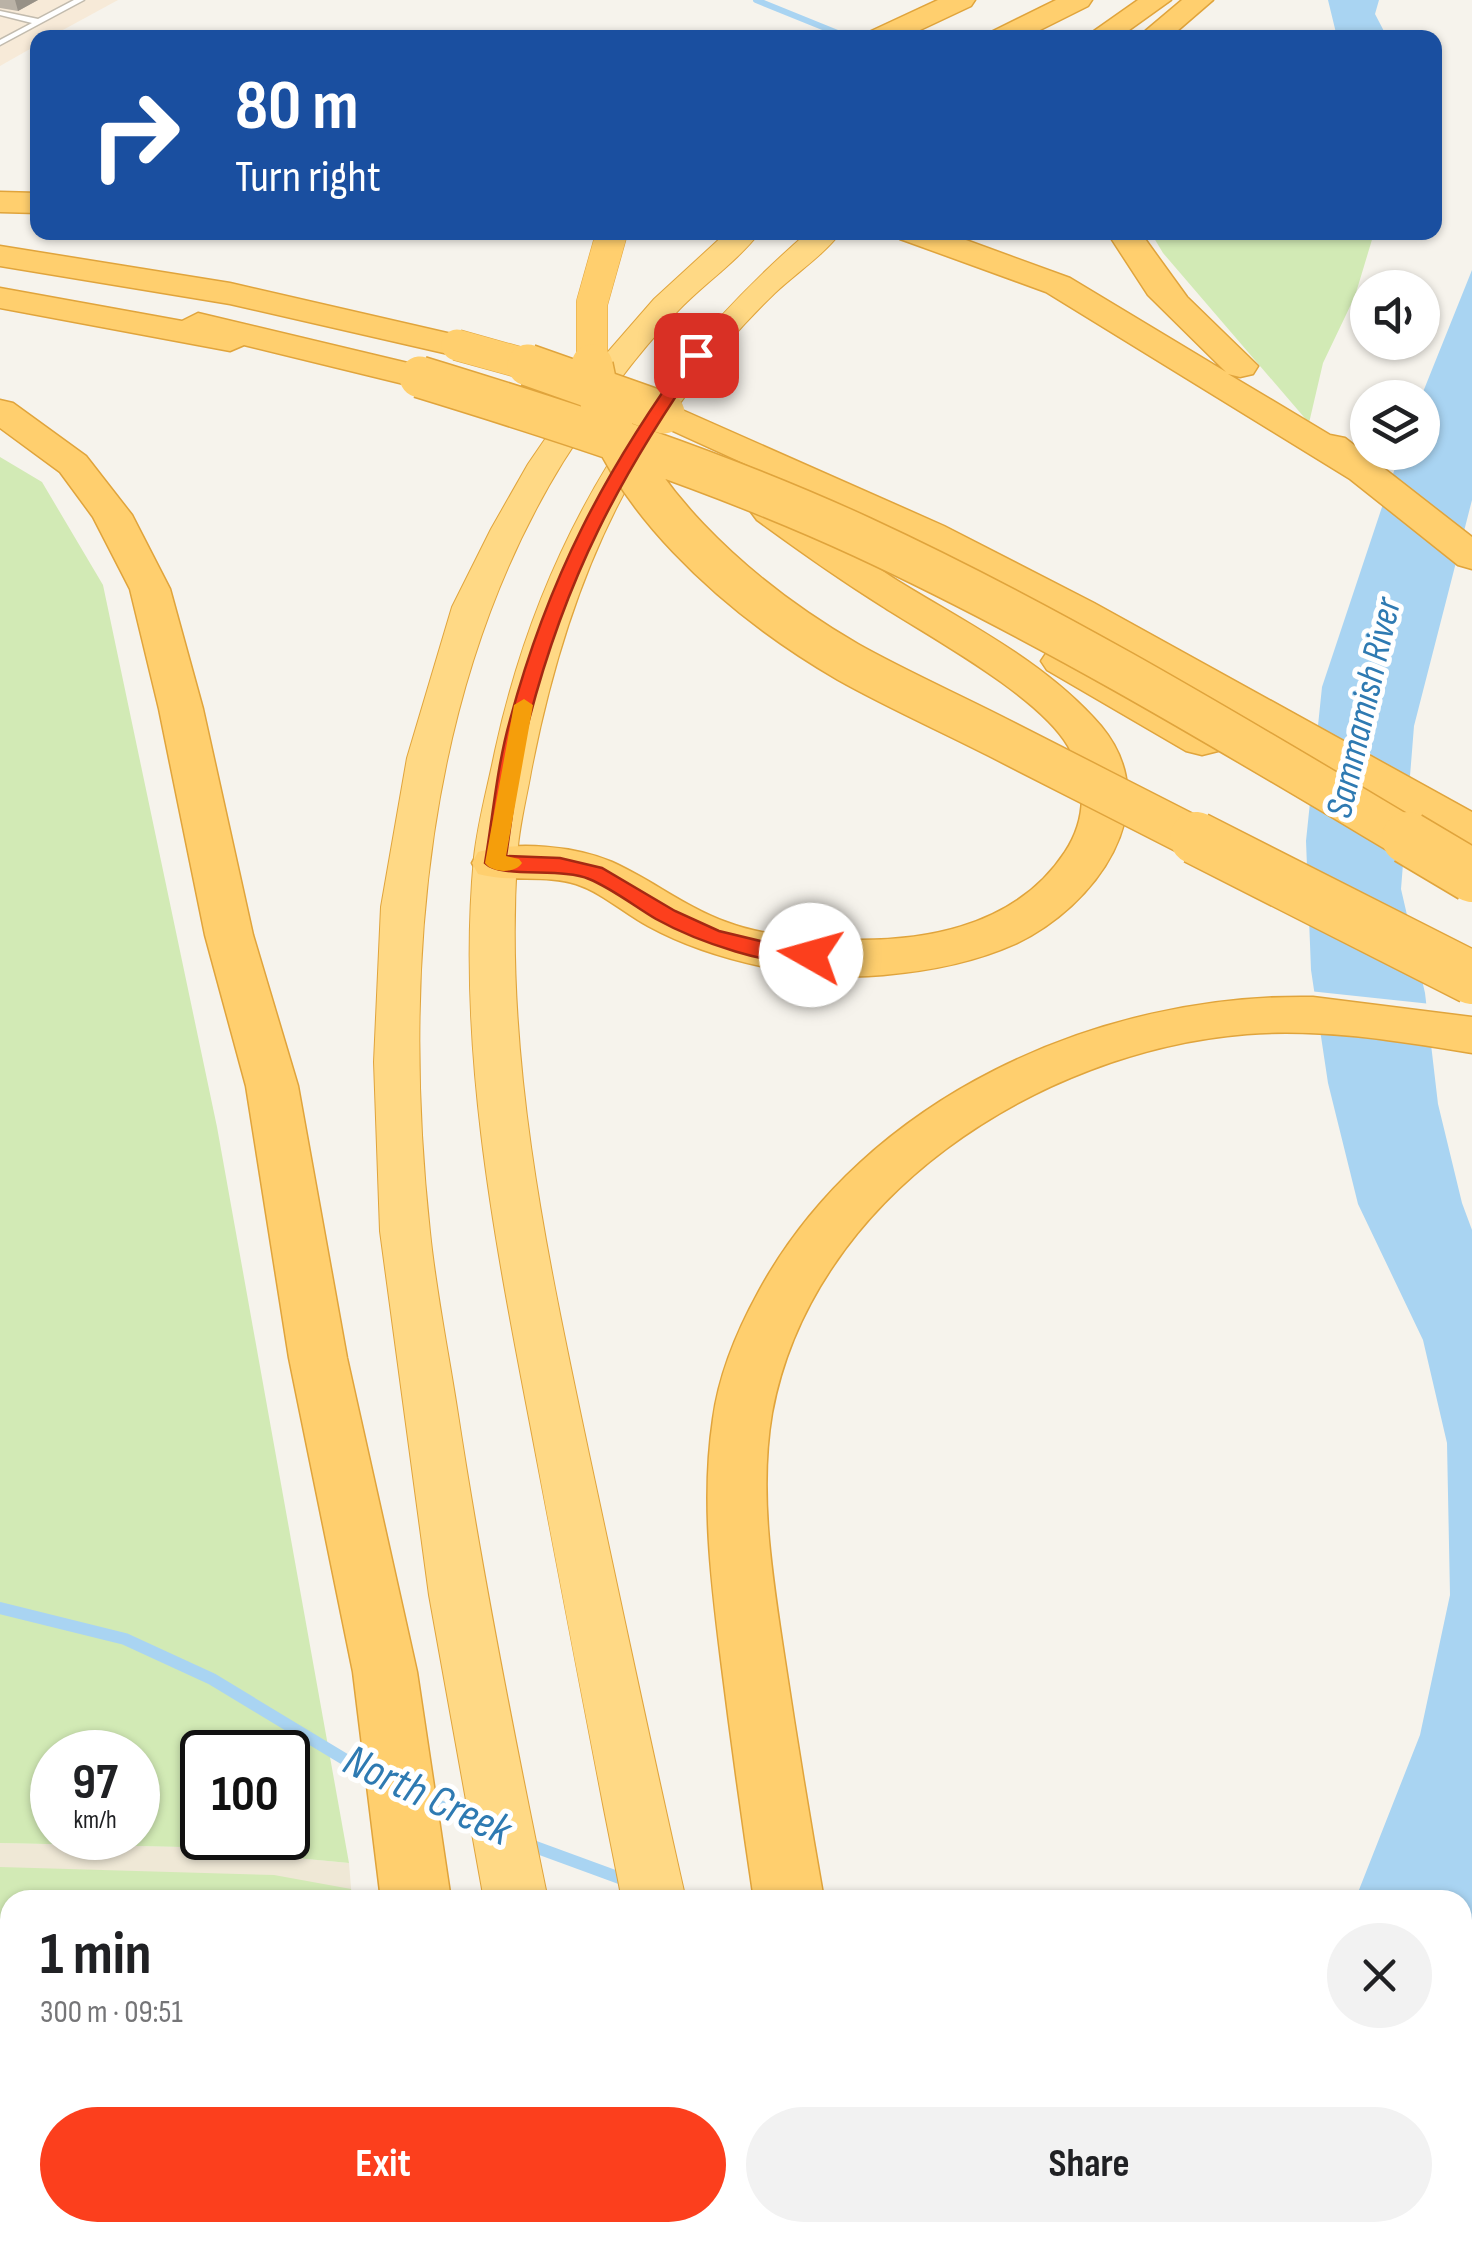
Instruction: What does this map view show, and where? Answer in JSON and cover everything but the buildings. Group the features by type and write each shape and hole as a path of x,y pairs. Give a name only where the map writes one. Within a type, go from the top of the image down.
{"highway":[{"path":"1018,30 1078,0"},
{"path":"1044,30 1092,0"},
{"path":"1110,30 1157,0"},
{"path":"1161,30 1200,0"},
{"path":"897,30 948,6"},
{"path":"0,202 30,202"},
{"path":"609,240 595,271 587,317 593,380 608,425 641,482 699,550 762,605 847,661 1472,978"},
{"path":"514,1890 457,1595 406,1231 397,1062 403,908 427,758 471,606 544,464 605,376 641,334 737,240"},
{"path":"652,1890 529,1290 504,1120 495,980 495,863 518,724 545,632 590,521 644,428 696,355 751,296 817,240"},
{"path":"934,240 1058,285 1237,380 1472,557"},
{"path":"1127,240 1134,254 1237,380"},
{"path":"0,256 223,291 662,454 864,538 1070,643 1472,876"},
{"path":"0,266 209,300 301,320 431,366 673,434 844,506 1037,604 1472,848"},
{"path":"0,288 431,366 771,512 946,595 1472,896"},
{"path":"0,298 239,341 431,366 567,376 694,424 930,534 1079,612 1472,832"},
{"path":"0,410 73,464 112,515 150,589 181,709 229,935 272,1086 318,1358 385,1672 415,1890"},
{"path":"495,863 560,865 595,873 667,916 713,936 777,953 879,959 950,948 998,932 1046,905 1076,872 1103,830 1104,776 1085,736 1026,680 838,562 771,512"},
{"path":"787,1890 745,1606 735,1482 744,1410 759,1350 801,1262 866,1185 941,1127 987,1098 1099,1048 1188,1024 1284,1015 1401,1023 1472,1036"}],"lane":[{"path":"0,43 80,0"},
{"path":"0,13 40,22"}],"shaded area":[{"path":"0,0 118,0 63,30 30,30 30,49 0,66"},
{"path":"0,1843 30,1844 30,1860 160,1860 160,1847 180,1847 180,1860 310,1859 349,1863 351,1890 0,1890"}],"green space":[{"path":"1155,240 1372,240 1363,270 1350,270 1350,306 1323,363 1309,423"},
{"path":"0,457 42,482 103,585 217,1127 349,1863 310,1859 310,1730 180,1730 180,1847 160,1847 160,1730 30,1730 30,1844 0,1843"},
{"path":"0,1867 274,1875 351,1890 0,1890"}],"water":[{"path":"1328,0 1379,0 1375,14 1383,30 1335,30"},
{"name":"Sammamish River","path":"1472,270 1472,500 1414,726 1401,889 1425,993 1438,1104 1472,1230 1472,1890 1359,1890 1420,1735 1450,1595 1447,1443 1423,1340 1358,1204 1328,1083 1311,970 1306,841 1322,687 1394,470 1440,470 1440,380 1428,380 1436,360 1440,360 1440,350"}],"pier":[{"path":"1309,991 1431,1004 1436,1045 1315,1033"}],"waterway":[{"path":"756,0 830,30"},
{"name":"North Creek","path":"0,1608 125,1639 212,1679 374,1777"},
{"name":"North Creek","path":"426,1800 480,1823"},
{"name":"North Creek","path":"527,1844 628,1881"}],"slow traffic":[{"path":"512,863 495,863 524,705"}],"route":[{"path":"696,355 644,428 590,521 545,632 518,724 495,863 560,865 595,873 667,916 713,936 777,953 811,955"}]}
